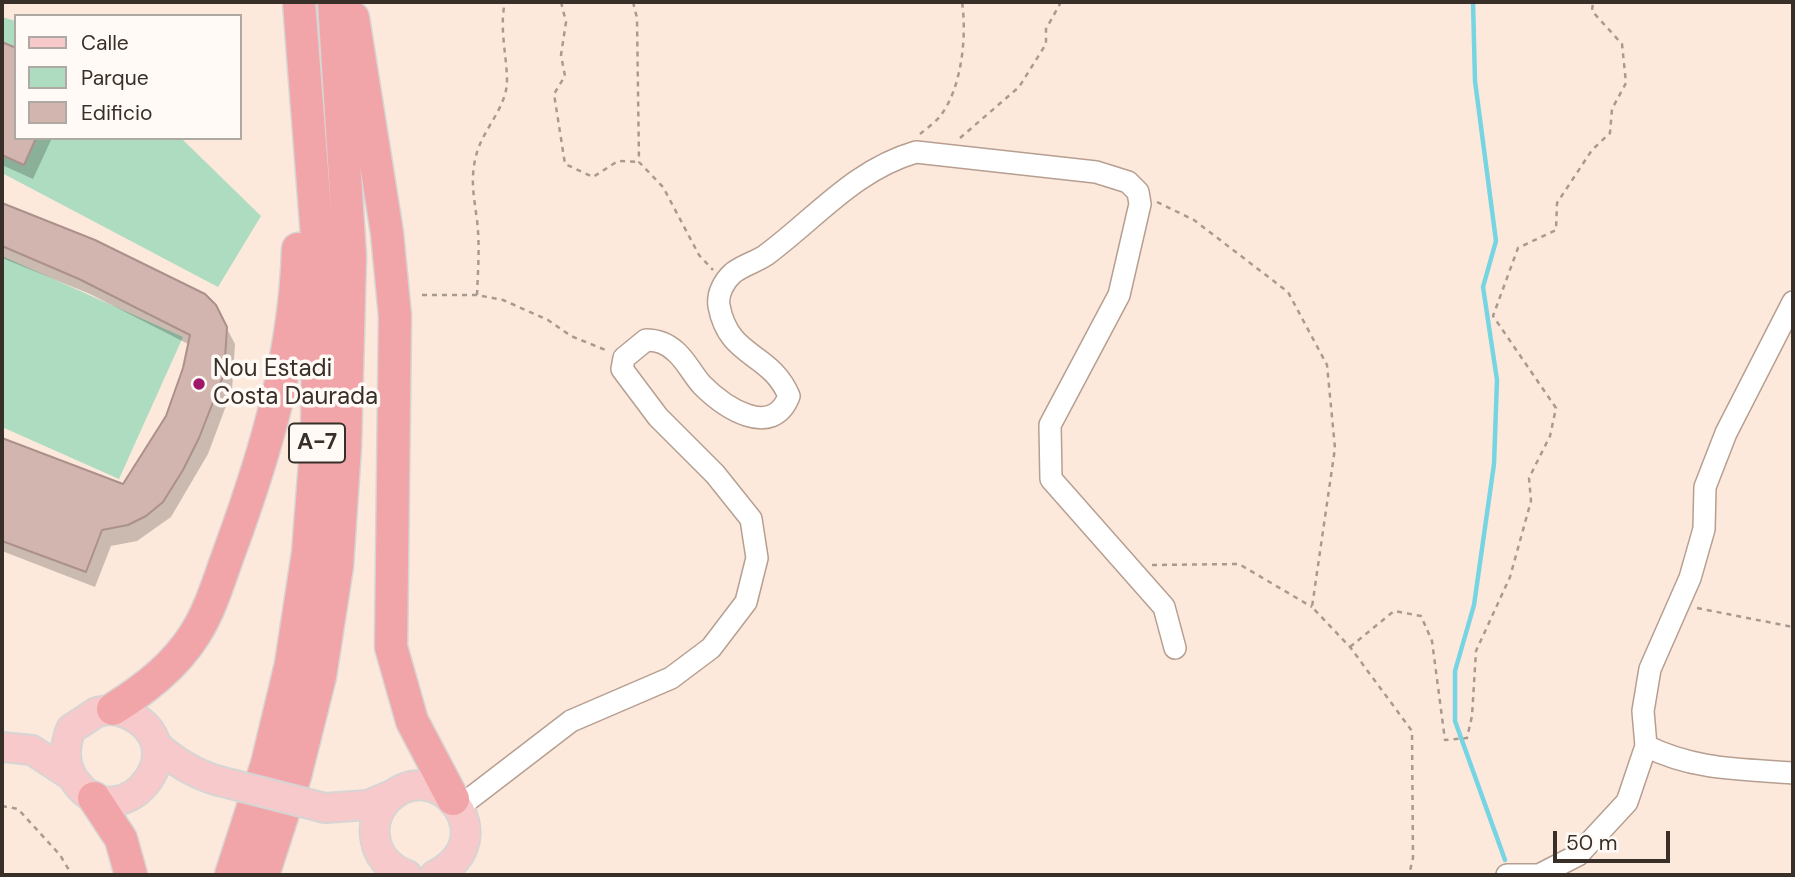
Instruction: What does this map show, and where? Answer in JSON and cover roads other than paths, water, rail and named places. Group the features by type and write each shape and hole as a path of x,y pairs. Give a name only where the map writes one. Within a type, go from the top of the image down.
{"highway":[{"name":"A-7","path":"231,875 267,764 291,664 308,554 317,438 320,262 299,2"},
{"name":"A-7","path":"263,875 295,776 317,689 337,566 345,447 351,256 334,2"},
{"path":"351,2 387,233 395,316 391,647 412,721 456,803"},
{"path":"113,709 163,672 197,631 260,470 281,390 297,292 300,195 298,119 305,82"},
{"path":"94,798 121,839 131,875"}],"main road":[{"path":"2,746 52,736 71,729 97,712 113,709 141,720 156,745 172,759 210,778 325,808 351,821 376,846 384,860 407,875"},
{"path":"70,775 65,755 71,729"},
{"path":"142,790 152,777 157,761 156,745"},
{"path":"2,746 32,750 70,775 80,789 94,798 111,801 127,798 142,790 210,778"},
{"path":"325,808 368,805 408,787 424,785 440,790 456,803 466,835 449,870"},
{"path":"376,846 376,817 394,794"}],"street":[{"path":"456,803 571,721 671,678 710,648 746,602 757,558 751,519 715,474 688,449 638,391 622,369 624,358 646,340 660,340 676,352 702,384 739,412 772,418 783,411 789,396 782,381 772,368 737,346 729,333 718,303 725,282 734,272 765,256 862,176 908,155 942,154 1096,172 1128,182 1138,192 1140,204 1119,295 1050,425 1051,479 1164,607 1175,648"},
{"path":"1507,875 1539,875 1578,855 1628,802 1646,746 1643,711 1650,669 1678,604 1704,529 1705,487 1726,433 1793,302"},
{"path":"1646,746 1672,759 1716,769 1793,773"}],"waterway":[{"path":"1473,2 1475,81 1496,241 1483,287 1497,380 1494,464 1474,605 1455,671 1455,721 1505,860"}],"place":[{"name":"Nou Estadi Costa Daurada","path":"199,384"}]}
